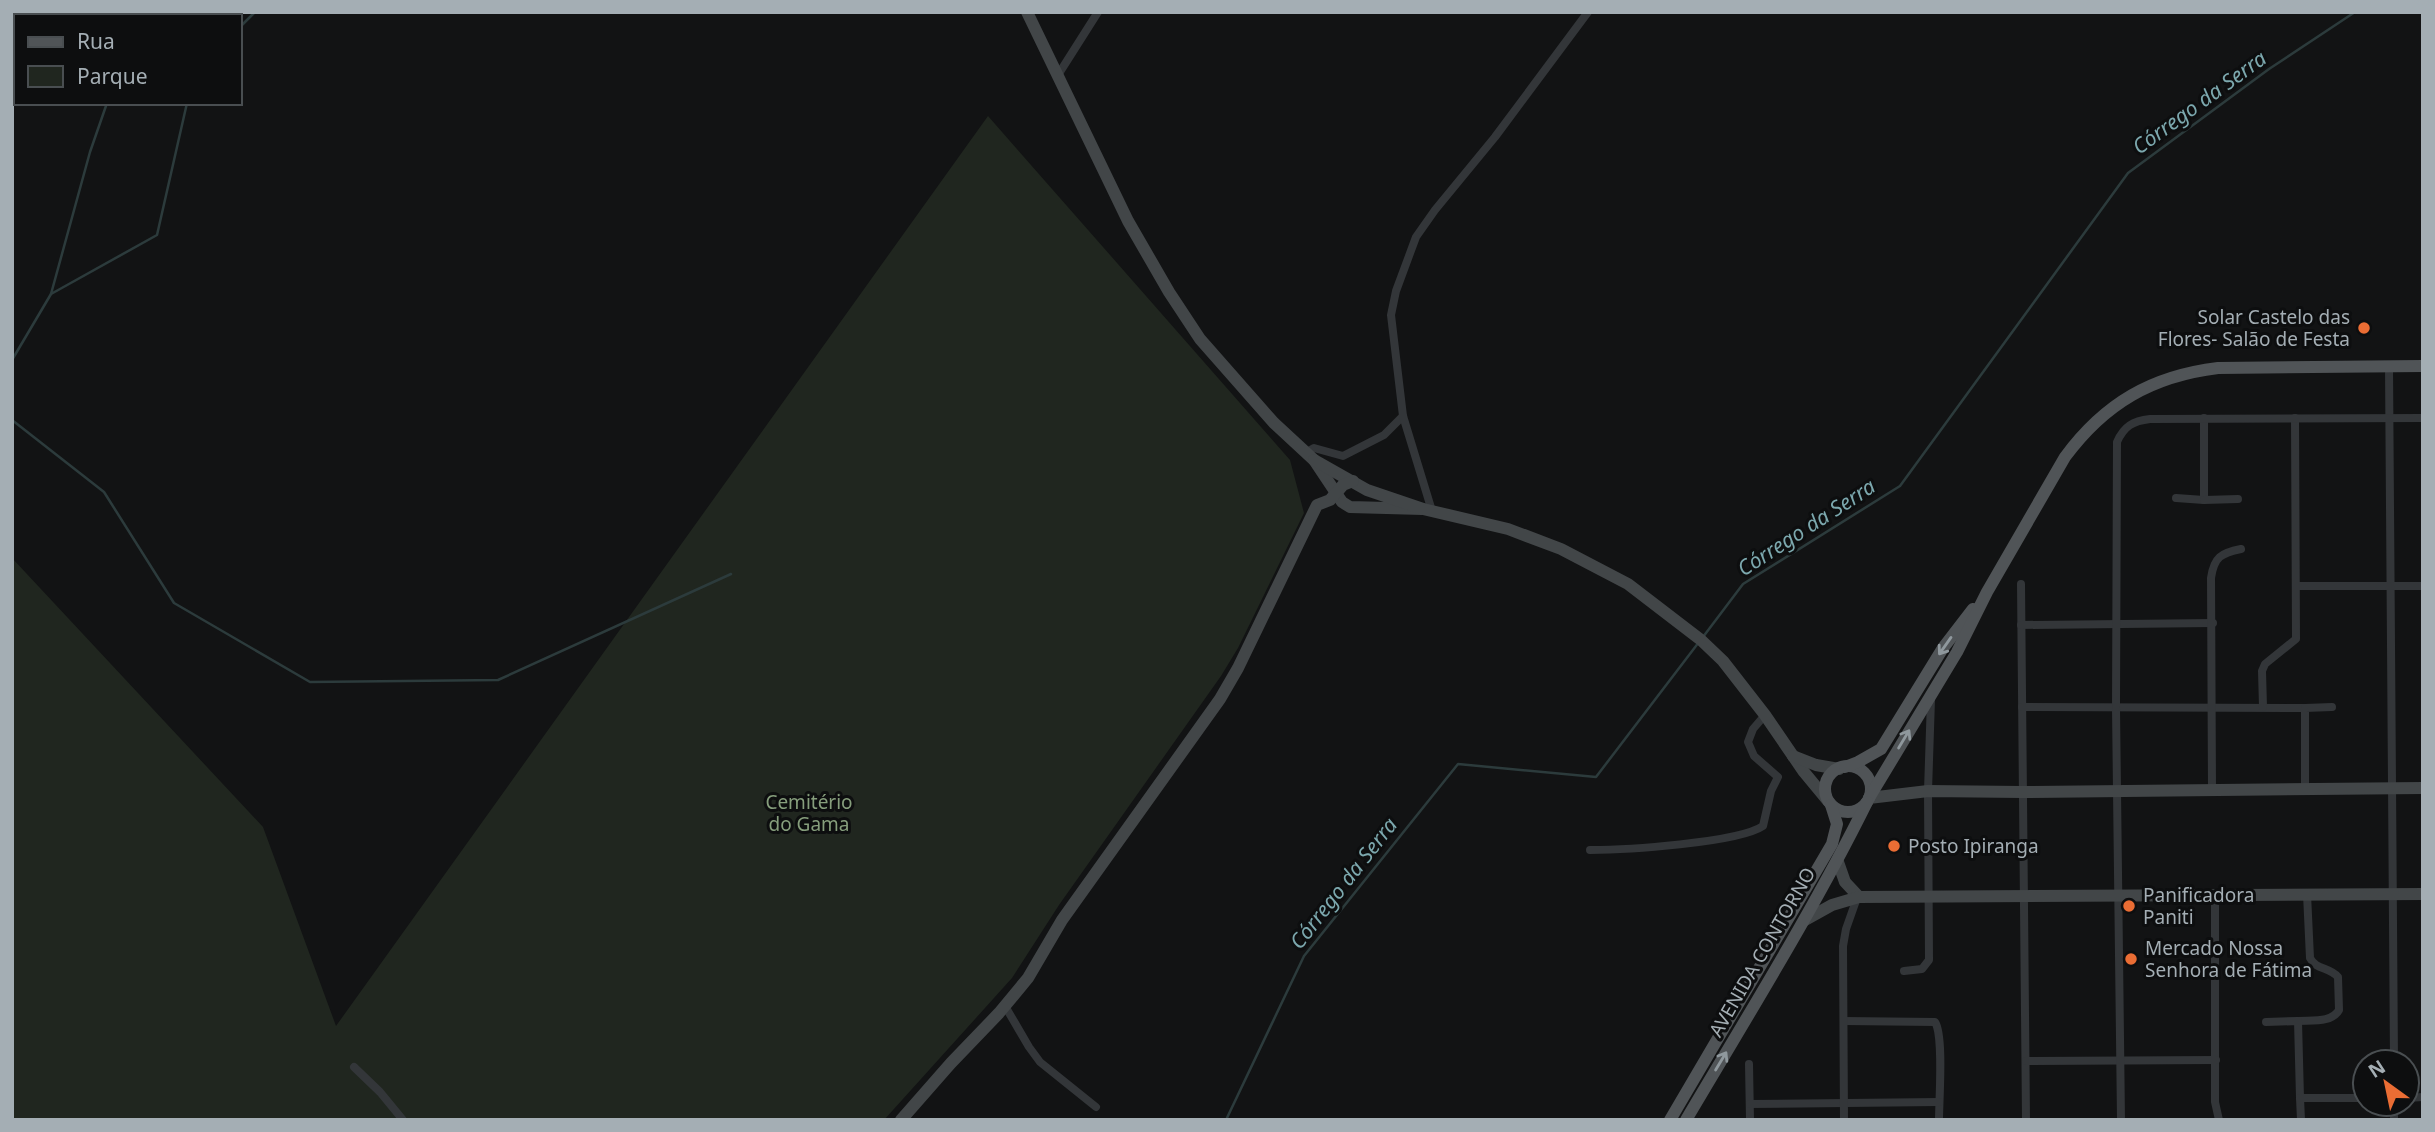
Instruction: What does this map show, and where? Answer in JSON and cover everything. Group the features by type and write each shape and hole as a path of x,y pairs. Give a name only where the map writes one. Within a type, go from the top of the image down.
{"main road":[{"name":"AVENIDA CONTORNO","path":"1686,1120 1805,920 1838,862 1868,800 1958,652 1987,592 2065,457 2080,437 2111,407 2166,378 2191,371 2218,368 2423,366"},
{"name":"AVENIDA CONTORNO","path":"1842,768 1881,749 1943,648 1987,592"},
{"path":"1842,768 1858,769 1864,773 1871,785 1868,800 1857,810 1850,812 1837,809 1830,803 1826,793 1828,779 1842,768"},
{"name":"AVENIDA CONTORNO","path":"1670,1120 1832,844 1837,824 1830,803"}],"street":[{"path":"1027,12 1128,221 1175,302 1200,339 1274,423 1310,456 1367,490 1427,510 1508,529 1561,550 1628,584 1701,640 1723,661 1830,803"},
{"path":"1058,75 1098,12"},
{"path":"1427,510 1403,416 1391,316 1396,291 1416,237 1588,12"},
{"path":"2389,367 2394,1048"},
{"path":"1310,456 1314,448 1343,456 1384,435 1403,416"},
{"path":"2204,418 2204,500"},
{"path":"2263,707 2262,671 2265,664 2296,639 2295,418"},
{"path":"2121,1120 2116,708 2117,442 2124,428 2138,420 2423,418"},
{"path":"1310,456 1337,495 1349,507 1427,510"},
{"path":"901,1120 1028,978 1062,919 1220,699 1238,668 1317,505 1337,495 1343,485 1353,481"},
{"path":"1358,507 1367,502 1367,490"},
{"path":"2176,498 2238,499"},
{"path":"2212,789 2211,578 2213,565 2226,552 2241,549"},
{"path":"2021,584 2026,1120"},
{"path":"2297,586 2423,586"},
{"path":"2021,625 2213,623"},
{"path":"1904,971 1922,969 1929,960 1928,790 1931,695"},
{"path":"2022,707 2332,707"},
{"path":"2305,708 2305,789"},
{"path":"1590,850 1708,840 1749,832 1763,826 1771,791 1778,777 1754,756 1748,742 1753,729 1765,715"},
{"path":"1793,756 1816,765 1842,768"},
{"path":"1868,800 1928,790 2022,792 2423,788"},
{"path":"1838,862 1845,882 1858,896"},
{"path":"2215,894 2215,1102 2220,1120"},
{"path":"2266,1023 2332,1018 2339,1010 2338,977 2332,971 2313,963 2310,958 2307,894"},
{"path":"1805,920 1832,905 1858,896 2423,894"},
{"path":"1844,1120 1843,939 1858,896"},
{"path":"1005,1006 1040,1062 1096,1107"},
{"path":"1844,1021 1935,1023 1939,1028 1940,1043 1939,1120"},
{"path":"2298,1021 2301,1120"},
{"path":"2026,1061 2216,1060"},
{"path":"1749,1064 1750,1120"},
{"path":"354,1067 380,1092 402,1120"},
{"path":"2300,1098 2351,1098"},
{"path":"1750,1104 1939,1102"}],"green space":[{"name":"Cemitério do Gama","path":"988,116 1290,460 1304,513 1238,648 1221,676 1059,905 1012,978 884,1120 12,1120 12,558 263,827 336,1026"}],"waterway":[{"path":"242,25 255,12"},
{"name":"Córrego da Serra","path":"1703,637 1743,584 1900,486 2128,173 2269,69 2355,12"},
{"path":"51,294 90,152 106,105"},
{"path":"12,360 51,294 157,235 187,105"},
{"path":"12,420 104,492 174,603 310,682 498,680 731,574"},
{"name":"Córrego da Serra","path":"1226,1120 1304,956 1458,764 1596,777 1699,642"}],"place":[{"name":"Solar Castelo das Flores- Salão de Festa","path":"2364,328"},
{"name":"Posto Ipiranga","path":"1894,846"},
{"name":"Panificadora Paniti","path":"2129,906"},
{"name":"Mercado Nossa Senhora de Fátima","path":"2131,959"}]}
